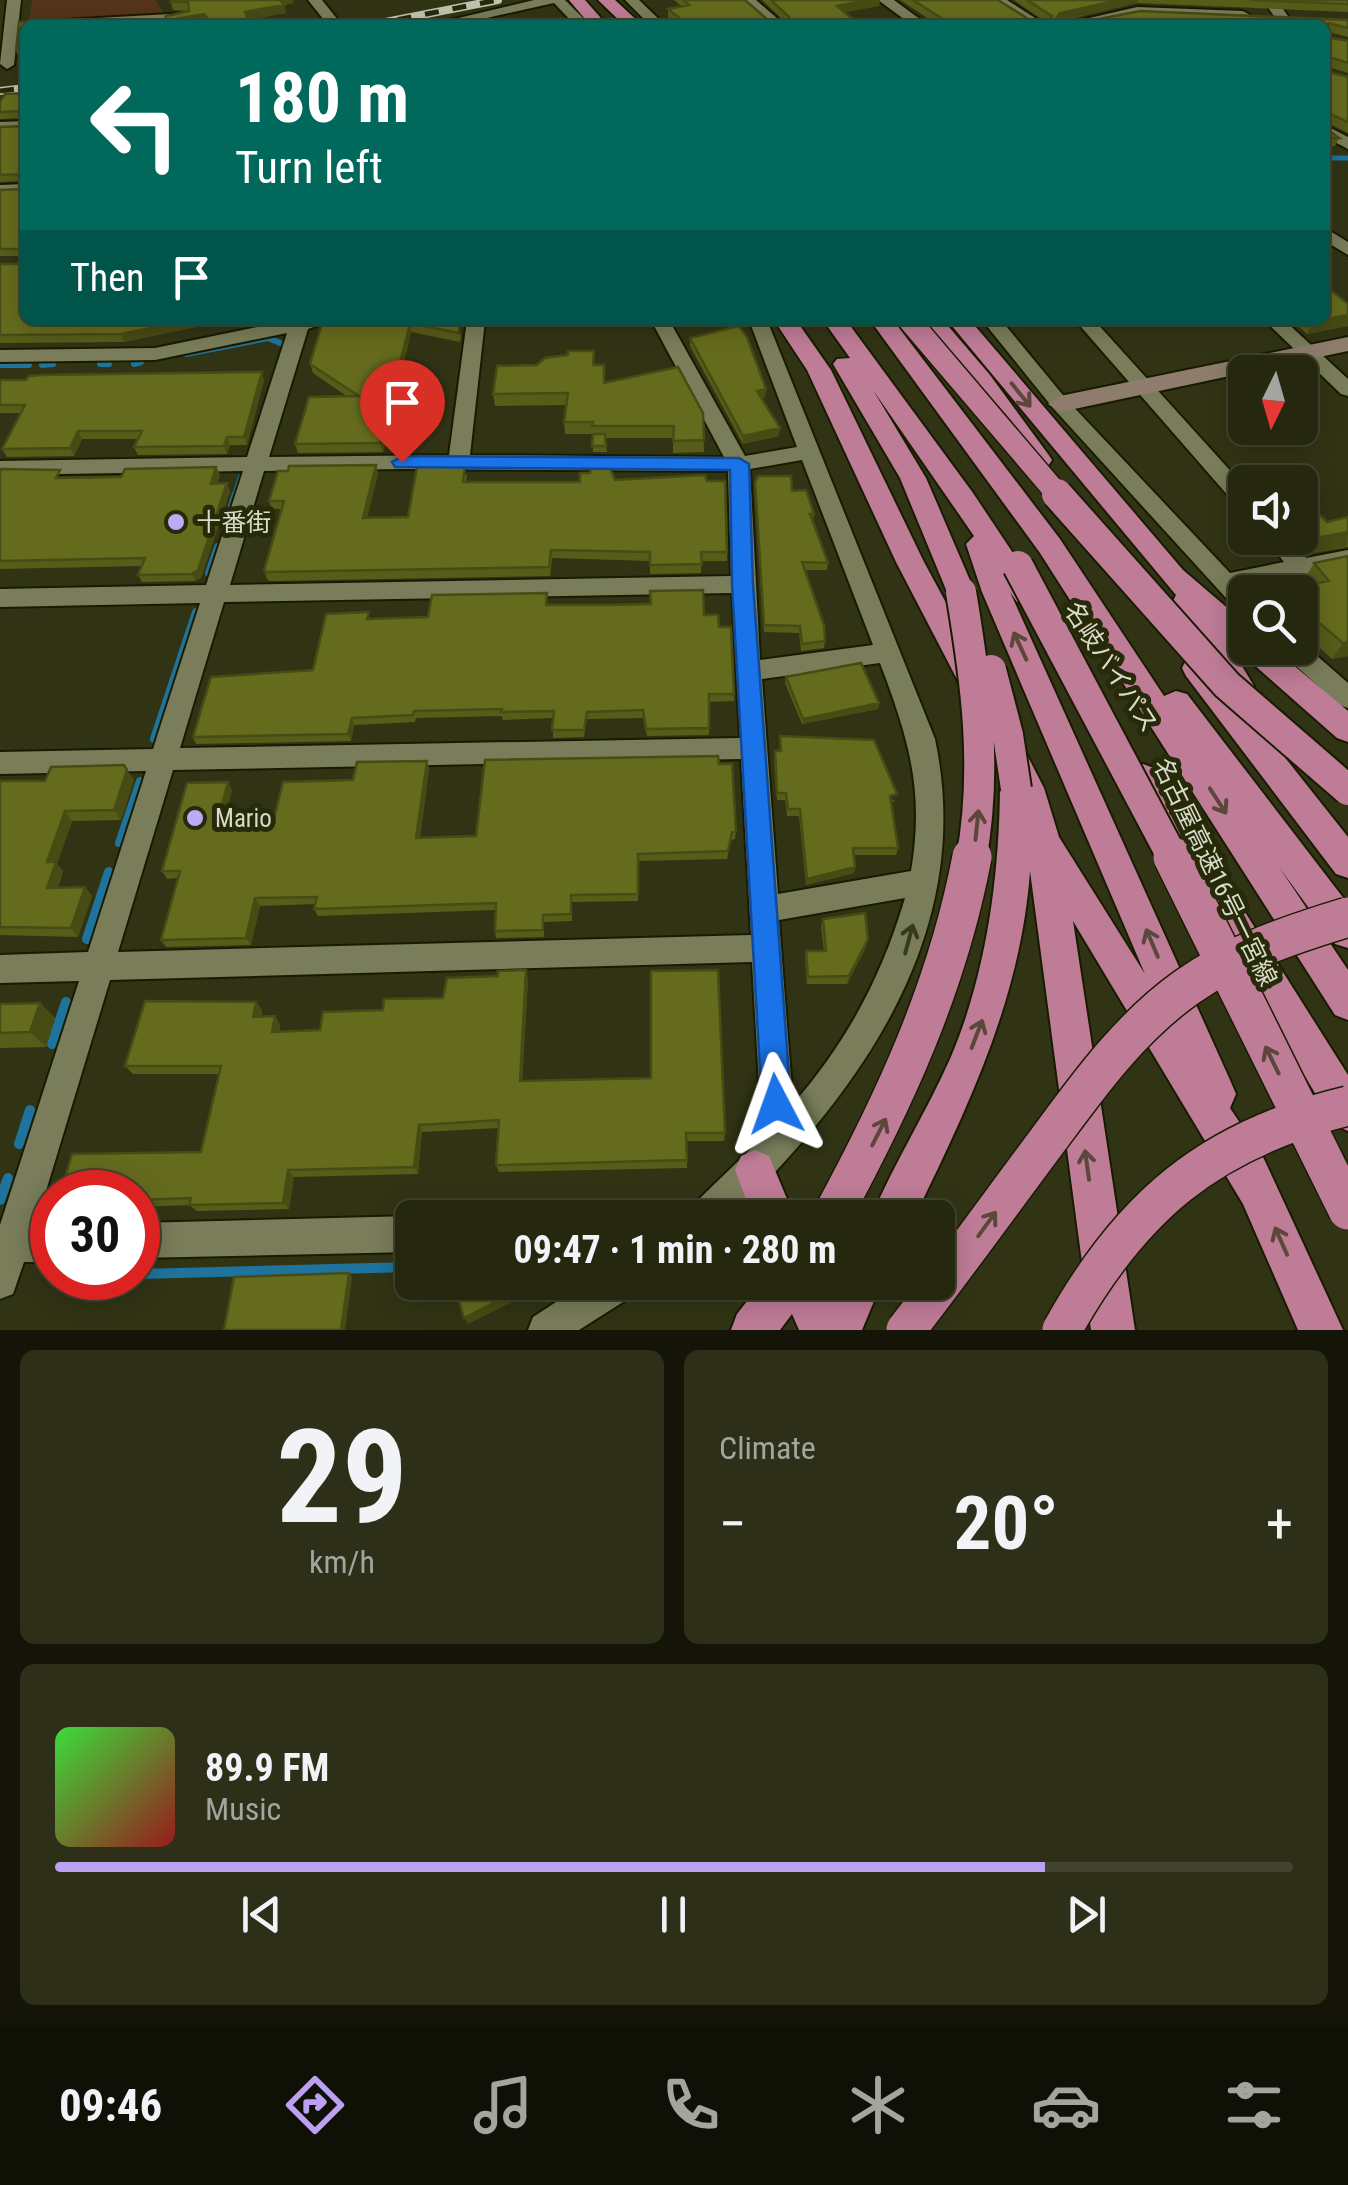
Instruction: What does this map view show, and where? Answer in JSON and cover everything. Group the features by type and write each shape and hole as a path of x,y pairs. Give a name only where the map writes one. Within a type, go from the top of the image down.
{"highway":[{"path":"579,0 595,19"},
{"path":"616,0 638,20"},
{"path":"788,325 819,370 995,684 1016,789 1015,862 1002,946 981,1026 900,1200"},
{"path":"819,325 912,478 979,680 982,728 978,818 966,895 935,1010 916,1057 841,1200"},
{"name":"名岐バイパス","path":"838,325 964,498 1189,848 1348,1109"},
{"name":"名古屋高速16号一宮線","path":"863,325 1018,566 1140,790 1348,1210"},
{"name":"名岐バイパス","path":"884,325 1050,546 1348,1002"},
{"name":"名古屋高速16号一宮線","path":"894,325 1348,932"},
{"path":"913,325 1167,619 1348,803"},
{"path":"935,325 982,380 1066,499 1344,858"},
{"path":"962,325 1172,578 1344,858"},
{"path":"964,498 996,592 1321,1330"},
{"path":"1172,578 1228,626"},
{"path":"952,606 1028,788 1043,842 1113,1330"},
{"path":"1274,665 1348,729"},
{"path":"1297,752 1348,790"},
{"path":"1043,842 1257,1188"},
{"path":"906,1330 1099,1071 1141,1026 1187,988 1240,957 1293,933 1348,917"},
{"path":"1062,1330 1087,1282 1135,1219 1180,1180 1218,1153 1270,1128 1348,1109"},
{"path":"767,1156 772,1200"},
{"path":"753,1330 775,1300"},
{"path":"808,1300 821,1330"},
{"path":"840,1330 853,1300"}],"street":[{"path":"4,65 18,27 14,0"},
{"path":"316,0 331,20"},
{"path":"455,19 555,0 595,19"},
{"path":"748,0 772,20"},
{"path":"885,0 914,20"},
{"path":"998,0 1031,20"},
{"path":"1125,0 1137,11"},
{"path":"1270,0 1289,20"},
{"path":"1091,20 1137,11 1289,20"},
{"path":"0,356 155,354 290,325"},
{"path":"0,1282 6,1245 100,966 258,463 308,325"},
{"path":"459,462 475,325"},
{"path":"663,325 739,464 766,948 767,1156"},
{"path":"722,1200 828,1090 871,1029 904,958 930,861 934,817 931,776 922,739 760,325"},
{"path":"995,325 1060,404 1228,588"},
{"path":"1089,325 1228,481"},
{"path":"1279,325 1348,390"},
{"path":"1060,404 1348,344"},
{"path":"0,468 258,463 739,464 808,452"},
{"path":"1291,555 1301,567"},
{"path":"1222,582 1348,558"},
{"path":"0,598 743,584"},
{"path":"751,670 888,652"},
{"path":"1312,665 1348,698"},
{"path":"0,763 753,748"},
{"path":"764,910 923,882"},
{"path":"0,969 766,948"},
{"path":"160,1240 395,1234"},
{"path":"546,1330 594,1300"}],"shaded area":[{"path":"32,0 155,0 165,14 48,20 29,20"}],"building":[{"path":"280,0 284,5 245,12 248,20 209,20 204,14 165,20 166,16 189,11 188,2 171,2"},
{"path":"684,0 745,0 768,20 682,20 668,9 689,5"},
{"path":"771,0 868,0 837,6 854,20 787,20 789,17"},
{"path":"913,0 998,0 1030,20 944,20"},
{"path":"1027,0 1119,0 1060,13 1057,17 1081,20 1049,20 1052,16"},
{"path":"1250,0 1348,0 1348,4"},
{"path":"1140,11 1348,20 1348,28 1330,20 1094,20"},
{"path":"19,22 20,22 20,51 16,51"},
{"path":"1330,38 1348,41 1348,63 1330,57"},
{"path":"1330,72 1348,77 1348,122 1330,114"},
{"path":"20,93 20,111 0,112 5,94"},
{"path":"20,126 20,174 0,175 0,127"},
{"path":"20,189 20,249 0,249 0,190"},
{"path":"0,264 20,264 20,325 165,325 121,334 0,335"},
{"path":"1330,289 1348,304 1348,315 1330,318"},
{"path":"322,325 410,325 380,443 295,444 309,397 359,396 310,364"},
{"path":"420,325 458,325 459,333"},
{"path":"739,326 747,337 766,389 757,391 780,428 743,436 690,338"},
{"path":"568,351 594,351 593,365 604,365 604,383 678,367 703,413 704,440 673,441 674,426 564,422 568,393 493,394 497,366 537,365 545,358 568,355"},
{"path":"262,372 244,437 227,437 224,446 134,447 142,431 78,431 70,448 2,449 25,405 0,405 0,380 26,380 42,375"},
{"path":"593,434 605,434 606,446 592,446"},
{"path":"376,465 363,518 408,517 417,467 465,466 463,482 580,482 580,473 590,473 591,466 609,466 615,480 705,475 707,481 725,481 727,552 701,552 702,564 650,565 650,552 551,550 549,567 264,571 284,501 269,501 278,471 288,471 289,466"},
{"path":"216,467 211,484 227,483 198,570 192,574 138,575 145,558 0,561 0,469 60,470 56,478 121,477 125,469"},
{"path":"758,476 791,476 792,491 806,490 814,514 810,514 828,563 802,562 824,625 825,641 802,644 800,626 764,625 755,482"},
{"path":"1318,515 1327,522 1348,517 1348,532 1318,538"},
{"path":"1348,556 1348,642 1343,643 1318,622 1318,583 1329,581 1314,563"},
{"path":"703,590 704,615 718,615 719,627 731,627 734,694 709,694 709,728 646,729 643,710 587,712 584,730 552,730 554,711 501,712 502,709 414,711 413,715 352,718 348,734 193,737 211,677 313,670 326,614 369,612 367,619 428,617 432,595 547,593 546,605 605,605 651,604 650,591"},
{"path":"861,663 879,703 803,719 786,677"},
{"path":"780,736 874,740 897,794 890,796 898,848 853,848 855,867 807,879 800,809 788,809 786,793 777,793 775,751 781,751"},
{"path":"718,756 719,764 732,764 736,831 732,832 728,851 638,854 638,894 571,895 571,914 543,915 543,930 495,931 496,903 314,909 317,897 255,898 246,938 161,940 180,871 162,871 187,783 228,782 217,824 273,823 283,782 353,780 357,762 427,761 416,838 476,836 485,760"},
{"path":"124,765 127,770 114,810 65,811 47,862 56,862 47,888 85,887 71,928 0,927 0,781 45,781 51,767"},
{"path":"865,913 868,939 849,976 808,977 806,951 826,951 823,919"},
{"path":"526,970 520,1081 651,1078 651,971 718,970 725,1133 686,1133 687,1160 496,1165 499,1120 419,1125 414,1167 288,1170 283,1203 189,1205 191,1198 160,1199 160,1170 67,1170 72,1154 201,1152 221,1066 125,1066 145,1001 256,1002 253,1017 275,1016 272,1032 320,1030 323,1012 383,1010 384,999 443,998 447,978 498,976 498,971"},
{"path":"40,1003 30,1032 0,1033 0,1004"},
{"path":"349,1273 341,1330 224,1330 234,1277"},
{"path":"459,1300 499,1300 464,1318"}],"waterway":[{"path":"1330,158 1348,158"},
{"path":"186,354 268,338 285,345 282,354"},
{"path":"134,364 141,362"},
{"path":"42,365 53,364"},
{"path":"100,364 109,364"},
{"path":"0,365 29,365"},
{"path":"235,496 241,477"},
{"path":"232,506 236,494"},
{"path":"209,573 218,547"},
{"path":"154,739 196,612"},
{"path":"119,843 140,781"},
{"path":"87,939 109,872"},
{"path":"52,1044 66,1002"},
{"path":"19,1144 30,1110"},
{"path":"0,1200 8,1178"},
{"path":"160,1273 395,1267"}],"railway":[{"path":"396,20 498,0"},
{"path":"0,91 20,89"}],"place":[{"name":"十番街","path":"176,522"},
{"name":"Mario","path":"195,818"}],"route":[{"path":"402,462 739,464 776,1104"}]}
